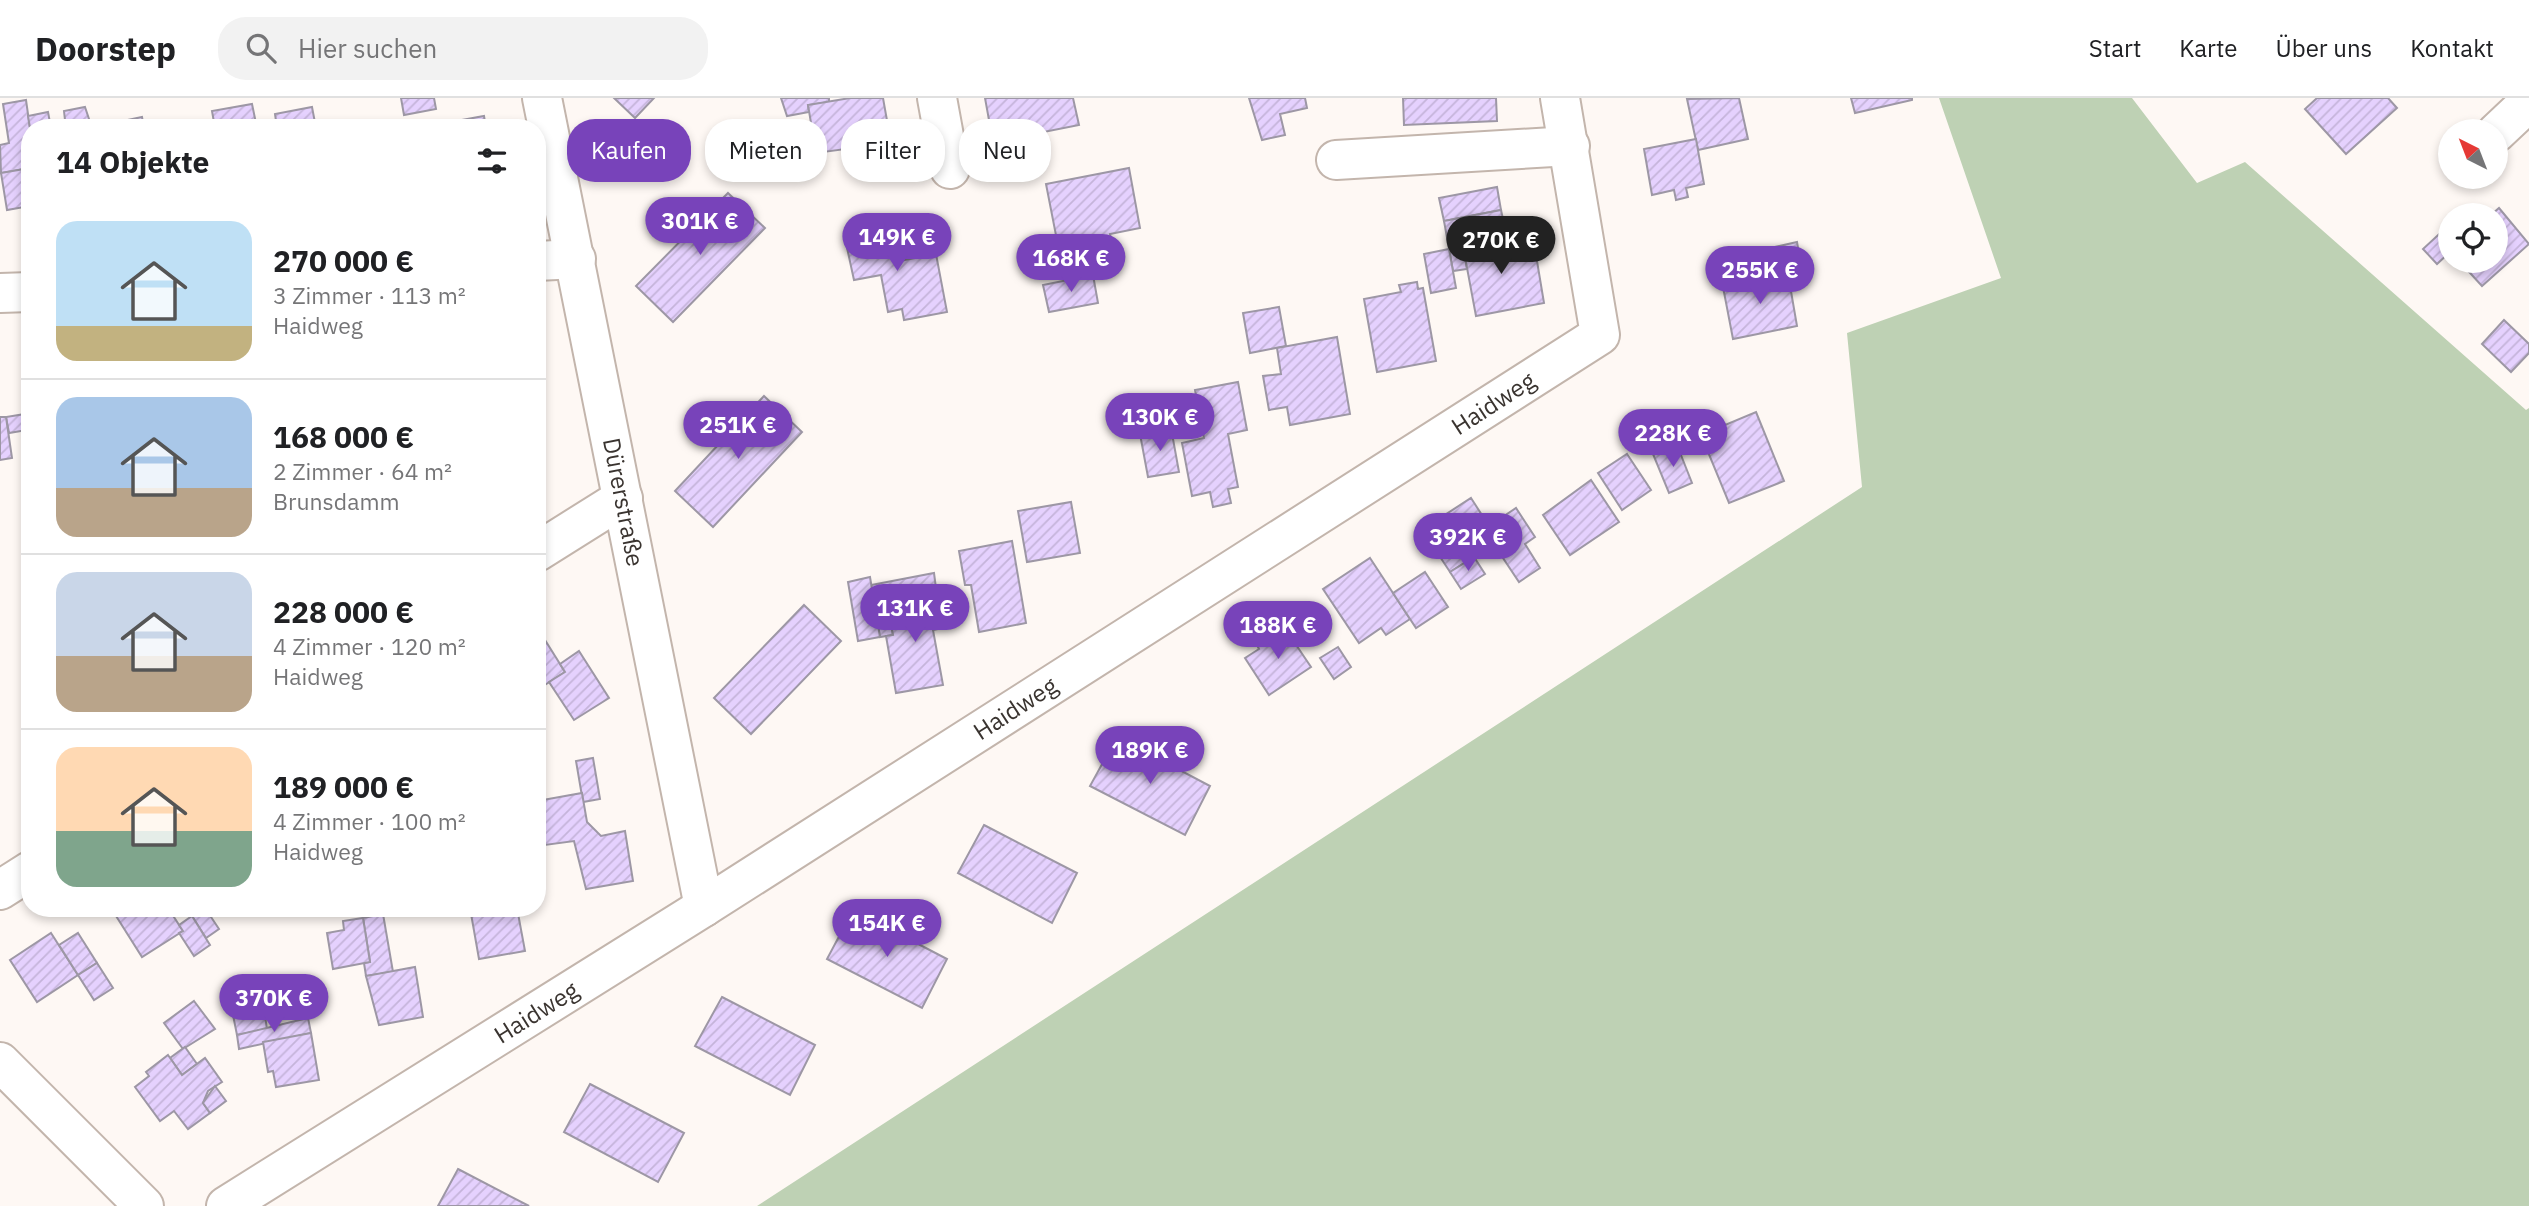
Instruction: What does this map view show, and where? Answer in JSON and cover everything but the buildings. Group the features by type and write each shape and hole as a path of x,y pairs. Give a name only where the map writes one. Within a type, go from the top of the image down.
{"street":[{"name":"Dürerstraße","path":"542,98 704,907"},
{"path":"937,98 950,169"},
{"name":"Haidweg","path":"226,1206 704,907 1600,335 1560,98"},
{"path":"2508,122 2529,102"},
{"path":"1336,160 1570,146"},
{"path":"546,261 576,259"},
{"path":"0,293 21,292"},
{"path":"546,546 623,498"},
{"path":"0,890 21,877"},
{"path":"0,1062 144,1206"}],"green space":[{"path":"1939,98 2132,98 2197,183 2245,162 2526,410 2529,408 2529,1206 757,1206 1862,487 1847,333 2001,278"}]}
